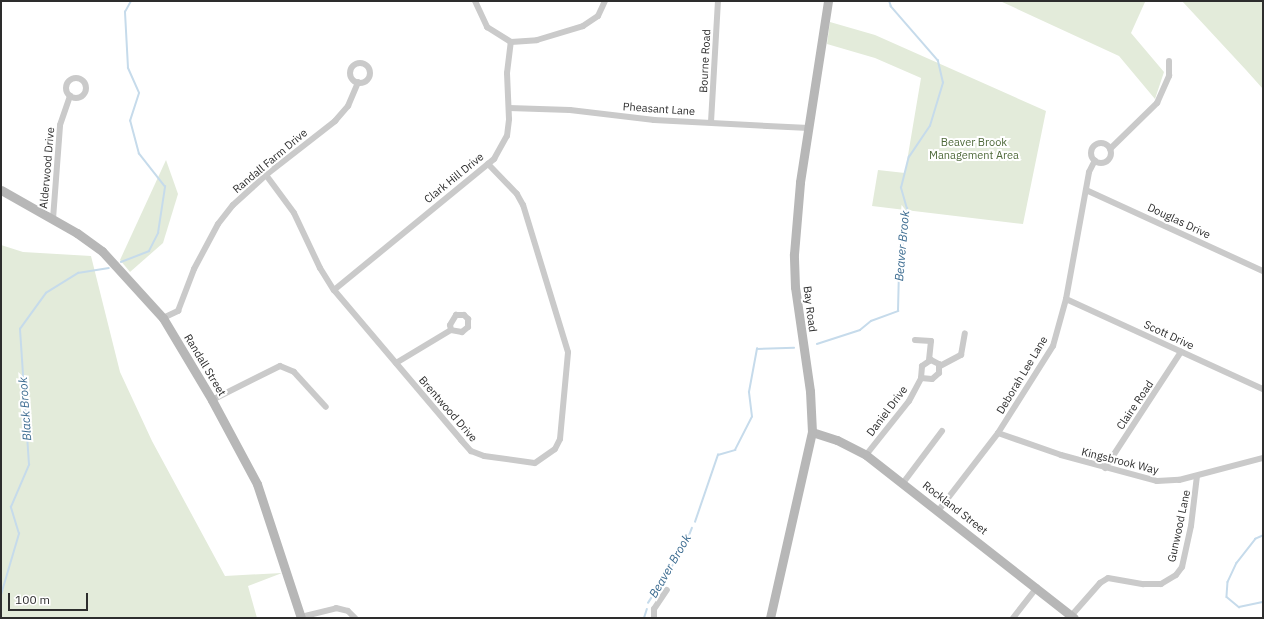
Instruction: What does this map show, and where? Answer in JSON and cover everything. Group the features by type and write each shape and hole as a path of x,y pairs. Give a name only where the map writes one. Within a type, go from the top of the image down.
{"street":[{"path":"475,1 487,27 512,42 537,40 583,26 598,16 605,1"},
{"name":"Bourne Road","path":"711,122 718,1"},
{"name":"Bay Road","path":"770,618 812,432 810,391 795,287 794,254 800,182 828,1"},
{"name":"Clark Hill Drive","path":"334,290 488,164 502,147 507,136 509,108 507,72 512,42"},
{"path":"1095,160 1106,161 1110,157 1110,149 1157,103 1169,76 1169,61"},
{"name":"Randall Farm Drive","path":"163,318 178,311 194,270 218,224 233,205 266,175 335,121 348,106 358,82"},
{"name":"Alderwood Drive","path":"53,219 60,125 70,96"},
{"name":"Pheasant Lane","path":"509,108 570,110 654,120 809,128"},
{"name":"Deborah Lee Lane","path":"938,511 998,433 1053,346 1066,299 1089,172 1095,160 1092,152 1095,145 1105,144 1110,149"},
{"name":"Brentwood Drive","path":"266,175 294,213 320,268 334,290 461,440 471,450 484,456 535,463 555,449 560,439 568,352 523,205 517,194 488,164"},
{"name":"Randall Street","path":"1,190 53,219 102,251 163,318 212,400 258,484 301,618"},
{"name":"Douglas Drive","path":"1086,190 1263,271"},
{"name":"Scott Drive","path":"1066,299 1263,389"},
{"path":"396,363 451,330"},
{"path":"940,366 961,354 965,333"},
{"path":"915,340 931,341 929,361 937,362 940,366"},
{"name":"Claire Road","path":"1105,468 1181,352"},
{"name":"Daniel Drive","path":"866,455 909,401 921,378 921,368 929,361"},
{"path":"212,400 280,366 294,372 326,407"},
{"path":"921,378 934,378 939,373 940,366"},
{"path":"903,483 942,431"},
{"name":"Rockland Street","path":"812,432 837,440 866,455 1037,587 1073,617"},
{"name":"Kingsbrook Way","path":"998,433 1105,468 1168,482 1197,476 1263,458"},
{"name":"Gunwood Lane","path":"1073,617 1100,583 1108,578 1143,584 1161,584 1176,575 1182,567 1191,526 1197,476"},
{"path":"1013,618 1037,587"},
{"path":"654,618 654,609 667,590"},
{"path":"301,618 332,608 348,611 355,618"}],"green space":[{"path":"1000,1 1163,1 1145,2 1131,33 1164,72 1155,99 1119,56"},
{"path":"1182,1 1263,1 1263,89 1246,70"},
{"name":"Beaver Brook Management Area","path":"830,22 875,35 1046,111 1023,224 872,206 878,170 905,173 921,78 875,58 827,44"},
{"path":"166,160 178,194 163,243 130,272 120,260"},
{"path":"1,245 23,252 91,256 120,372 152,441 225,576 282,573 248,586 257,618 1,618"}],"waterway":[{"name":"Black Brook","path":"121,262 149,251 158,233 165,187 139,154 130,121 139,93 128,68 125,12 131,1"},
{"name":"Beaver Brook","path":"817,344 860,330 871,321 898,311 899,271 907,209 901,188 909,157 930,126 943,83 938,61 891,7 889,1"},
{"name":"Black Brook","path":"1,595 19,534 11,507 29,465 20,329 46,293 78,273 109,268"},
{"name":"Beaver Brook","path":"695,522 718,455 735,450 752,417 749,392 757,349 794,348"},
{"name":"Beaver Brook","path":"648,603 685,546 692,528"},
{"path":"1263,536 1256,539 1237,563 1228,582 1227,597 1239,607 1263,602"},
{"name":"Beaver Brook","path":"644,618 647,609"}]}
